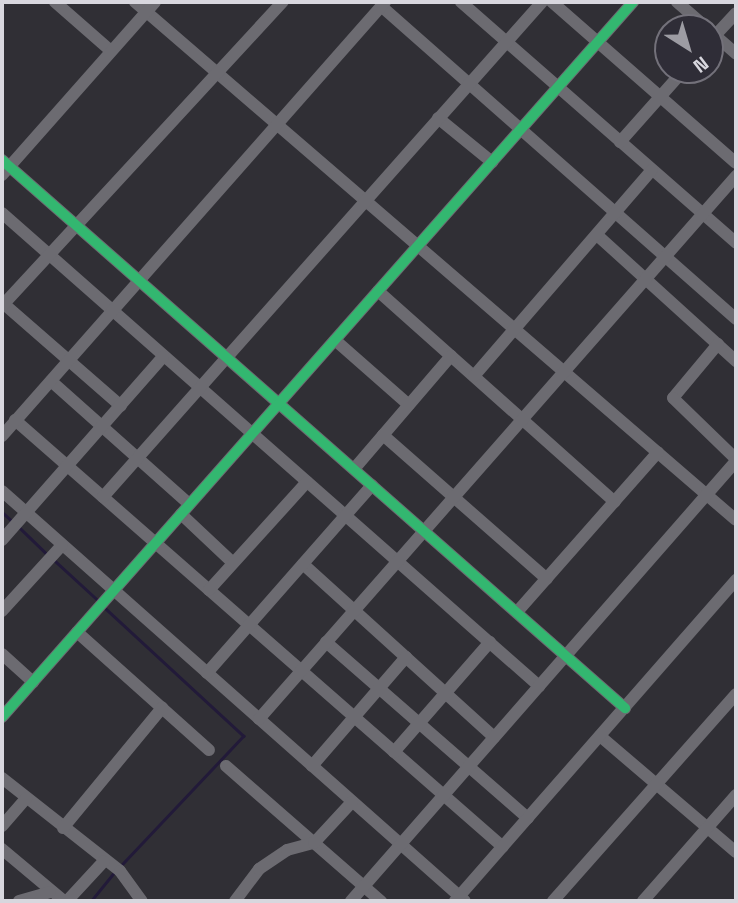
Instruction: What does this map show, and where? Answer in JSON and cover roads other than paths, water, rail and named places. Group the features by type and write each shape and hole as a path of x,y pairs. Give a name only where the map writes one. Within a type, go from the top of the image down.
{"street":[{"path":"135,2 151,7 217,74 515,326 736,520"},
{"path":"121,405 3,305 283,2"},
{"path":"461,2 736,243"},
{"path":"103,497 200,390 364,198 542,2"},
{"path":"552,2 736,163"},
{"path":"2,717 633,2"},
{"path":"61,4 111,51"},
{"path":"2,436 383,4 736,319"},
{"path":"151,7 4,167 75,225 625,708"},
{"path":"620,142 672,84"},
{"path":"438,118 492,162"},
{"path":"474,376 652,170"},
{"path":"259,719 736,176"},
{"path":"2,213 111,312 539,685"},
{"path":"597,234 736,361"},
{"path":"378,290 615,502"},
{"path":"335,340 409,405"},
{"path":"351,901 736,460 673,398 718,344"},
{"path":"354,469 451,356"},
{"path":"2,540 163,357"},
{"path":"51,381 137,459 233,563"},
{"path":"15,420 503,846"},
{"path":"383,435 547,579"},
{"path":"517,612 659,452"},
{"path":"209,590 307,482"},
{"path":"207,673 372,485"},
{"path":"2,491 401,845 459,900 736,580"},
{"path":"2,611 62,545"},
{"path":"303,564 494,737"},
{"path":"77,632 209,750"},
{"path":"326,642 528,818"},
{"path":"394,752 490,642"},
{"path":"2,654 33,682"},
{"path":"312,766 406,657"},
{"path":"2,693 13,704"},
{"path":"556,900 736,694"},
{"path":"63,828 162,708"},
{"path":"600,736 736,852"},
{"path":"226,766 381,901"},
{"path":"2,778 120,871 142,901"},
{"path":"643,901 736,796"},
{"path":"2,826 26,798"},
{"path":"235,901 259,869 277,855 314,843 352,802"},
{"path":"2,849 50,892 66,901 104,861"},
{"path":"19,901 50,892"}],"waterway":[{"path":"2,512 12,521"},
{"path":"20,528 48,555"},
{"path":"53,559 100,602"},
{"path":"104,607 244,736 120,867"},
{"path":"91,901 115,871"}]}
